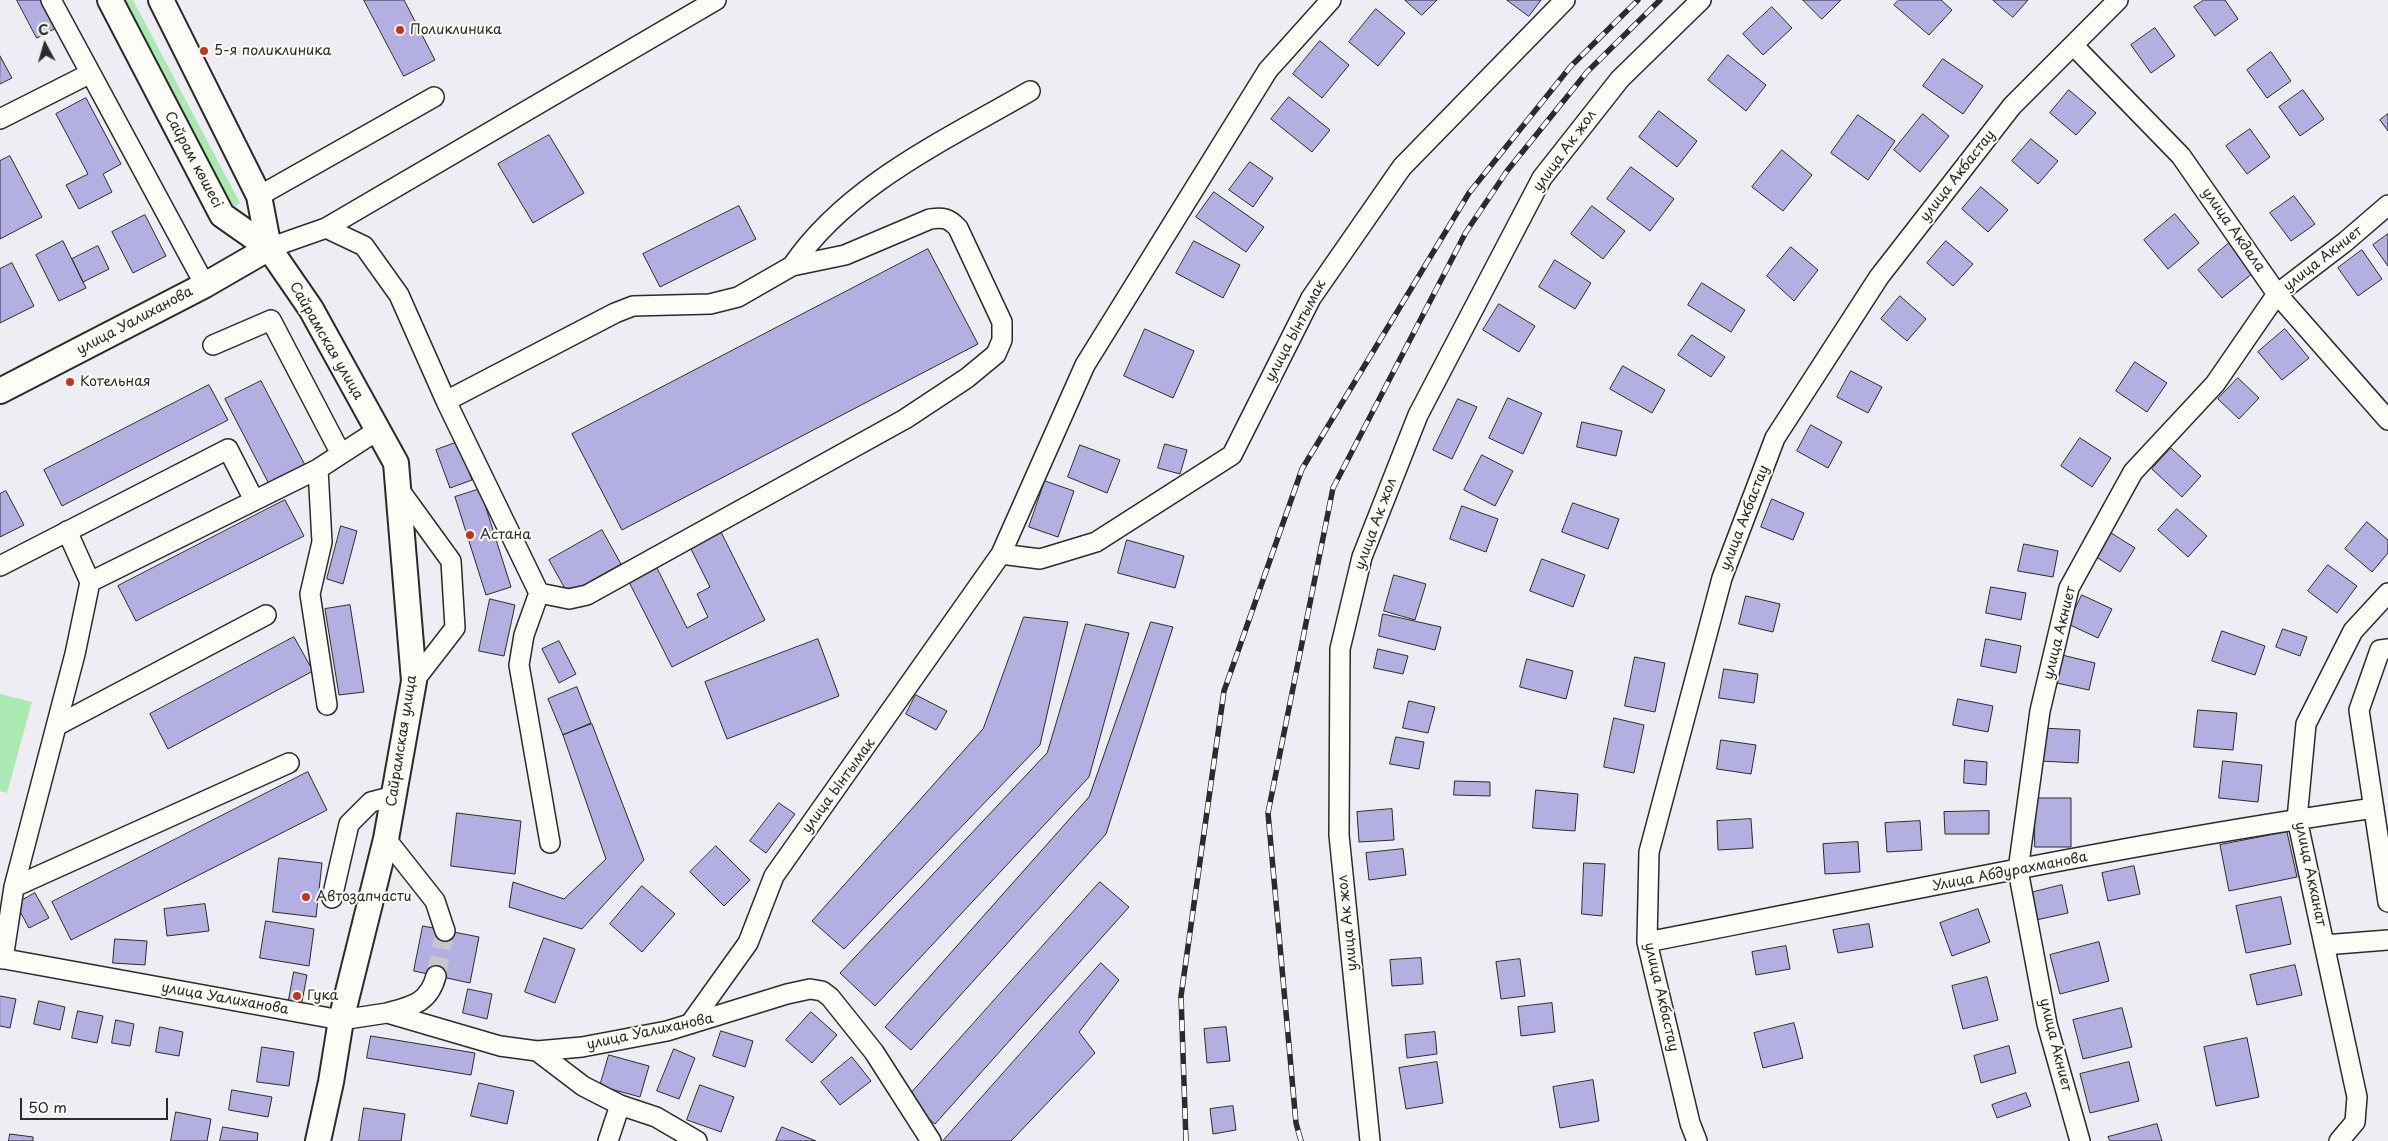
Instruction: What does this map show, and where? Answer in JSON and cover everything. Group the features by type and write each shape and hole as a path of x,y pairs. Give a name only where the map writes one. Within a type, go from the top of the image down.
{"main road":[{"name":"Сайрам көшесі","path":"110,0 222,215 269,248"},
{"path":"161,0 259,196 269,248"},
{"name":"улица Уалиханова","path":"0,391 205,285 269,248"},
{"name":"Сайрамская улица","path":"269,248 311,309 396,463 414,681 386,839 341,1020 331,1082 318,1141"}],"street":[{"path":"51,0 89,74 205,285"},
{"path":"269,248 326,228 716,0"},
{"name":"улица Ынтымак","path":"690,1024 748,943 774,876 1001,554 1085,365 1268,70 1331,0"},
{"name":"улица Ынтымак","path":"1001,554 1040,559 1096,542 1232,455 1311,298 1402,167 1565,0"},
{"name":"улица Ак жол","path":"1370,1141 1339,834 1340,649 1362,557 1418,415 1542,178 1620,79 1701,0"},
{"name":"улица Акбастау","path":"1697,1141 1690,1123 1647,942 1649,852 1722,578 1775,438 1879,277 2012,106 2118,0"},
{"name":"улица Акдала","path":"2073,45 2181,156 2277,294 2388,420"},
{"path":"0,118 89,74"},
{"path":"792,266 808,242 850,202 902,166 1030,91"},
{"path":"259,196 434,97"},
{"name":"улица Акниет","path":"2080,1141 2047,1024 2018,870 2040,711 2069,588 2133,472 2215,384 2277,294 2345,242 2388,205"},
{"path":"446,401 633,306 692,306 738,298 792,266 845,256 930,219 941,218 951,220 958,228 1002,322 1002,340 996,354 967,378 905,419 587,596 569,599 539,593"},
{"path":"326,228 364,246 399,295 446,401 539,593 524,635 519,665 550,843"},
{"path":"213,345 271,320 341,454"},
{"path":"90,582 318,469 378,430"},
{"path":"0,566 228,449 254,500"},
{"path":"318,469 322,542 310,594 327,705"},
{"path":"398,488 451,562 455,628 414,681"},
{"path":"2,959 14,887 75,654 90,582 67,532"},
{"name":"улица Акканат","path":"2339,1141 2355,1122 2357,1098 2297,819 2306,724 2353,630 2388,593"},
{"path":"56,726 266,615"},
{"path":"2388,649 2380,650 2359,710 2388,902"},
{"path":"14,887 289,764"},
{"path":"332,898 349,824 372,802 394,796"},
{"name":"Улица Абдурахманова","path":"1647,942 2018,870 2297,819 2374,808"},
{"path":"386,839 435,901 445,931"},
{"path":"2324,945 2388,940"},
{"name":"улица Уалиханова","path":"2,959 341,1020 387,1012 456,1031 500,1046 537,1051 625,1040 690,1024 787,994 810,990 822,991 830,997 874,1052 931,1141"},
{"path":"387,1012 422,1000 432,991 436,976"},
{"path":"537,1051 582,1086 620,1105 656,1117 697,1141"},
{"path":"608,1141 620,1105"}],"green space":[{"path":"122,0 133,0 240,203 232,208"},
{"path":"0,694 32,702 7,793 0,791"}],"building":[{"path":"17,0 49,0 62,25 37,38"},
{"name":"Поликлиника","path":"364,0 404,0 435,60 404,76"},
{"path":"1405,0 1437,0 1422,15"},
{"path":"1507,0 1541,0 1529,16"},
{"path":"1803,0 1841,0 1822,19"},
{"path":"1899,0 1941,0 1952,10 1929,35 1894,5"},
{"path":"1993,0 2028,0 2013,17"},
{"path":"2204,0 2225,0 2238,19 2215,36 2194,7"},
{"path":"1772,7 1792,28 1763,55 1743,34"},
{"path":"1376,9 1405,33 1378,66 1349,42"},
{"path":"2155,28 2175,56 2151,73 2131,45"},
{"path":"1320,41 1349,65 1322,98 1293,74"},
{"path":"2271,52 2291,81 2267,98 2247,70"},
{"path":"1728,55 1766,85 1746,111 1708,80"},
{"path":"0,56 12,78 0,84"},
{"path":"1943,59 1983,86 1963,114 1923,86"},
{"path":"2069,90 2096,113 2076,135 2050,113"},
{"path":"2303,90 2324,119 2300,136 2279,107"},
{"path":"1289,97 1330,130 1312,152 1271,119"},
{"path":"86,98 121,164 103,174 112,192 79,209 66,185 88,174 56,114"},
{"path":"1659,111 1697,141 1677,167 1639,137"},
{"path":"1923,114 1949,136 1920,172 1894,150"},
{"path":"2388,114 2388,131 2380,120"},
{"path":"1858,115 1895,141 1868,180 1831,153"},
{"path":"2250,129 2270,157 2247,174 2226,146"},
{"path":"549,135 584,193 533,223 498,164"},
{"path":"2031,139 2058,161 2038,184 2012,161"},
{"path":"1782,150 1812,175 1783,211 1752,187"},
{"path":"10,156 42,217 0,239 0,161"},
{"path":"1250,162 1273,178 1253,207 1229,190"},
{"path":"1631,167 1674,199 1650,231 1607,199"},
{"path":"1981,187 2008,210 1988,232 1962,209"},
{"path":"1214,192 1264,227 1246,252 1196,217"},
{"path":"2294,196 2315,224 2291,241 2270,213"},
{"path":"739,206 756,239 660,287 643,254"},
{"path":"1592,206 1625,231 1603,259 1571,234"},
{"path":"2175,214 2199,243 2168,269 2144,240"},
{"path":"145,215 166,256 133,273 112,232"},
{"path":"2388,234 2388,266 2373,245"},
{"path":"63,241 86,288 59,301 36,255"},
{"path":"1194,241 1240,265 1223,298 1176,273"},
{"path":"1946,241 1973,264 1953,286 1927,263"},
{"path":"2229,243 2253,273 2222,298 2198,270"},
{"path":"98,246 109,269 83,282 72,259"},
{"path":"1791,247 1818,270 1794,301 1767,276"},
{"path":"928,249 978,344 622,530 572,434"},
{"path":"2362,250 2382,279 2358,296 2338,268"},
{"path":"1555,260 1591,283 1575,309 1539,287"},
{"path":"12,263 34,306 0,323 0,269"},
{"path":"1702,283 1745,310 1731,332 1688,305"},
{"path":"1900,296 1926,319 1907,341 1881,319"},
{"path":"1499,304 1535,326 1519,352 1483,330"},
{"path":"1145,329 1194,351 1173,398 1124,376"},
{"path":"2285,329 2309,358 2282,380 2258,352"},
{"path":"1692,335 1725,357 1711,377 1678,355"},
{"path":"2135,362 2167,383 2147,412 2116,391"},
{"path":"1623,366 1665,390 1652,413 1610,389"},
{"path":"1851,371 1882,387 1868,413 1837,397"},
{"path":"2238,378 2259,398 2239,419 2218,399"},
{"path":"261,381 305,465 269,484 225,399"},
{"path":"209,385 228,420 62,506 44,470"},
{"path":"1508,398 1542,413 1523,454 1489,438"},
{"path":"1458,399 1477,407 1452,459 1433,450"},
{"path":"1582,422 1622,431 1616,456 1577,447"},
{"path":"1811,425 1842,442 1828,468 1797,451"},
{"path":"2080,438 2111,458 2092,487 2061,466"},
{"path":"458,442 472,480 450,488 436,450"},
{"path":"1165,444 1187,450 1180,474 1158,468"},
{"path":"1080,445 1120,460 1107,493 1068,477"},
{"path":"2171,448 2201,476 2182,497 2152,469"},
{"path":"1482,455 1513,471 1495,506 1464,490"},
{"path":"1045,481 1074,491 1058,537 1029,527"},
{"path":"480,489 511,587 486,595 455,497"},
{"path":"6,491 24,525 0,537 0,494"},
{"path":"1772,499 1804,513 1793,540 1761,527"},
{"path":"285,500 304,536 136,621 118,586"},
{"path":"1573,503 1619,519 1608,549 1562,532"},
{"path":"1462,506 1498,519 1486,552 1450,539"},
{"path":"2177,509 2207,536 2188,557 2158,530"},
{"path":"2367,522 2388,540 2388,553 2372,572 2345,549"},
{"path":"341,526 357,531 343,584 327,579"},
{"path":"602,530 621,564 568,594 549,560"},
{"path":"2108,531 2135,548 2120,572 2093,555"},
{"path":"721,532 765,620 672,667 627,578 655,564 687,628 708,617 697,594 710,587 690,547"},
{"path":"1127,540 1184,556 1175,588 1118,573"},
{"path":"2024,544 2058,551 2053,577 2018,571"},
{"path":"1542,559 1585,575 1573,607 1530,591"},
{"path":"2328,565 2357,586 2337,613 2308,591"},
{"path":"1394,575 1426,584 1415,620 1384,611"},
{"path":"1991,587 2026,593 2021,620 1986,613"},
{"path":"2082,595 2112,609 2098,638 2068,624"},
{"path":"1746,596 1780,604 1773,632 1739,624"},
{"path":"490,599 515,605 504,656 479,651"},
{"path":"350,605 364,692 339,695 325,609"},
{"path":"1383,614 1441,627 1435,650 1379,636"},
{"path":"1024,617 1068,622 1040,745 844,949 812,921 983,729"},
{"path":"1151,622 1173,627 1106,834 911,1050 885,1027 1089,797"},
{"path":"1086,624 1129,633 1089,777 875,1006 840,973 1047,753"},
{"path":"2283,629 2307,637 2300,656 2276,647"},
{"path":"2222,631 2265,646 2255,675 2212,661"},
{"path":"294,637 313,671 168,749 150,714"},
{"path":"818,639 839,696 727,739 705,682"},
{"path":"1986,639 2021,646 2016,673 1981,666"},
{"path":"559,641 576,674 559,683 542,649"},
{"path":"1378,649 1408,656 1403,674 1374,668"},
{"path":"2058,654 2095,663 2089,690 2052,682"},
{"path":"1635,657 1665,663 1655,712 1625,706"},
{"path":"1527,659 1573,671 1566,699 1520,687"},
{"path":"1724,669 1758,674 1754,703 1719,698"},
{"path":"577,687 591,723 563,735 548,699"},
{"path":"916,695 947,711 936,730 906,714"},
{"path":"1958,699 1993,706 1988,732 1953,725"},
{"path":"1409,701 1435,707 1428,733 1403,728"},
{"path":"2198,710 2237,713 2233,750 2194,747"},
{"path":"1614,718 1644,725 1634,773 1604,767"},
{"path":"592,724 644,860 582,929 509,907 513,882 564,899 606,859 563,735"},
{"path":"2042,728 2080,730 2078,763 2040,761"},
{"path":"1396,737 1424,742 1419,769 1390,764"},
{"path":"1721,740 1756,745 1751,774 1717,769"},
{"path":"1965,760 1987,762 1986,785 1964,783"},
{"path":"2223,761 2262,765 2258,802 2219,798"},
{"path":"308,772 327,810 71,940 52,902"},
{"path":"1455,781 1490,782 1490,796 1454,795"},
{"path":"1536,790 1578,794 1575,831 1533,828"},
{"path":"2035,798 2071,798 2071,847 2035,847"},
{"path":"779,803 795,814 766,853 750,841"},
{"path":"1392,809 1394,840 1359,842 1357,812"},
{"path":"1989,811 1989,834 1945,834 1944,812"},
{"path":"457,813 521,821 515,874 451,866"},
{"path":"1751,819 1753,848 1718,850 1717,821"},
{"path":"1920,821 1922,850 1887,852 1885,823"},
{"path":"2287,832 2297,877 2229,891 2220,845"},
{"path":"1858,842 1860,872 1825,874 1823,844"},
{"path":"716,846 750,880 724,906 690,872"},
{"path":"1403,849 1406,875 1369,880 1366,853"},
{"path":"279,858 322,863 316,917 273,912"},
{"path":"1584,863 1605,864 1602,916 1582,914"},
{"path":"2134,866 2140,894 2108,901 2102,873"},
{"path":"1100,882 1129,907 935,1124 906,1099"},
{"path":"2062,885 2068,913 2036,920 2030,893"},
{"path":"642,886 675,914 642,952 610,924"},
{"path":"35,893 49,918 29,928 16,904"},
{"path":"2281,897 2291,944 2246,953 2236,906"},
{"path":"205,904 209,931 167,936 164,909"},
{"path":"1978,909 1990,942 1952,956 1940,923"},
{"path":"266,921 314,929 309,966 260,958"},
{"path":"1869,924 1873,947 1838,953 1833,930"},
{"path":"423,926 479,937 470,983 414,971"},
{"path":"544,938 575,949 555,1003 525,992"},
{"path":"115,939 147,941 145,965 113,963"},
{"path":"2099,942 2109,981 2060,994 2050,955"},
{"path":"1786,946 1790,969 1756,975 1752,952"},
{"path":"1421,958 1423,984 1392,986 1390,960"},
{"path":"1520,959 1525,996 1501,999 1496,962"},
{"path":"1101,963 1119,980 1079,1032 1095,1053 1011,1141 943,1141"},
{"path":"2295,965 2302,995 2257,1005 2250,975"},
{"path":"294,972 307,975 301,1007 288,1005"},
{"path":"1987,977 1998,1020 1963,1029 1952,986"},
{"path":"468,989 492,994 487,1019 463,1013"},
{"path":"0,996 16,999 10,1028 0,1026"},
{"path":"39,1001 65,1007 60,1030 34,1024"},
{"path":"1552,1003 1555,1032 1521,1036 1518,1007"},
{"path":"2122,1008 2132,1047 2083,1059 2073,1020"},
{"path":"78,1011 103,1016 97,1043 72,1038"},
{"path":"811,1012 837,1035 812,1063 786,1040"},
{"path":"116,1020 134,1024 130,1046 112,1043"},
{"path":"1794,1023 1803,1058 1763,1068 1754,1033"},
{"path":"160,1027 183,1032 179,1056 156,1052"},
{"path":"1226,1027 1230,1061 1207,1063 1204,1029"},
{"path":"721,1031 753,1041 745,1067 713,1056"},
{"path":"1435,1032 1437,1054 1407,1058 1405,1035"},
{"path":"371,1036 475,1053 471,1075 367,1058"},
{"path":"2247,1038 2259,1097 2216,1106 2204,1047"},
{"path":"2009,1046 2016,1073 1981,1083 1974,1056"},
{"path":"262,1047 294,1052 289,1086 257,1082"},
{"path":"674,1049 695,1058 679,1099 657,1091"},
{"path":"609,1055 649,1066 640,1097 600,1086"},
{"path":"852,1057 871,1081 840,1105 821,1082"},
{"path":"1437,1062 1443,1103 1406,1109 1399,1068"},
{"path":"2129,1062 2139,1101 2090,1113 2080,1074"},
{"path":"1593,1080 1599,1121 1560,1128 1553,1087"},
{"path":"479,1083 514,1091 507,1124 471,1116"},
{"path":"700,1085 734,1097 721,1132 687,1120"},
{"path":"232,1090 272,1097 268,1117 229,1110"},
{"path":"2026,1093 2031,1106 1997,1118 1992,1105"},
{"path":"1233,1106 1236,1130 1213,1134 1210,1109"},
{"path":"364,1108 405,1114 401,1141 359,1141"},
{"path":"176,1112 211,1119 207,1141 171,1141"},
{"path":"2157,1124 2162,1141 2110,1141 2108,1137"},
{"path":"223,1127 258,1133 257,1141 220,1141"},
{"path":"782,1127 816,1141 776,1141"},
{"path":"10,1134 33,1137 33,1141 9,1141"}],"tunnel":[{"path":"436,976 445,931"}],"railway":[{"path":"1186,1141 1181,996 1224,691 1302,469 1469,193 1571,66 1638,0"},
{"path":"1301,1141 1296,1123 1268,813 1333,488 1466,232 1507,171 1587,72 1660,0"}],"place":[{"name":"Поликлиника","path":"400,30"},
{"name":"5-я поликлиника","path":"204,51"},
{"name":"Котельная","path":"70,382"},
{"name":"Астана","path":"470,535"},
{"name":"Автозапчасти","path":"306,897"},
{"name":"Гука","path":"297,996"}]}
